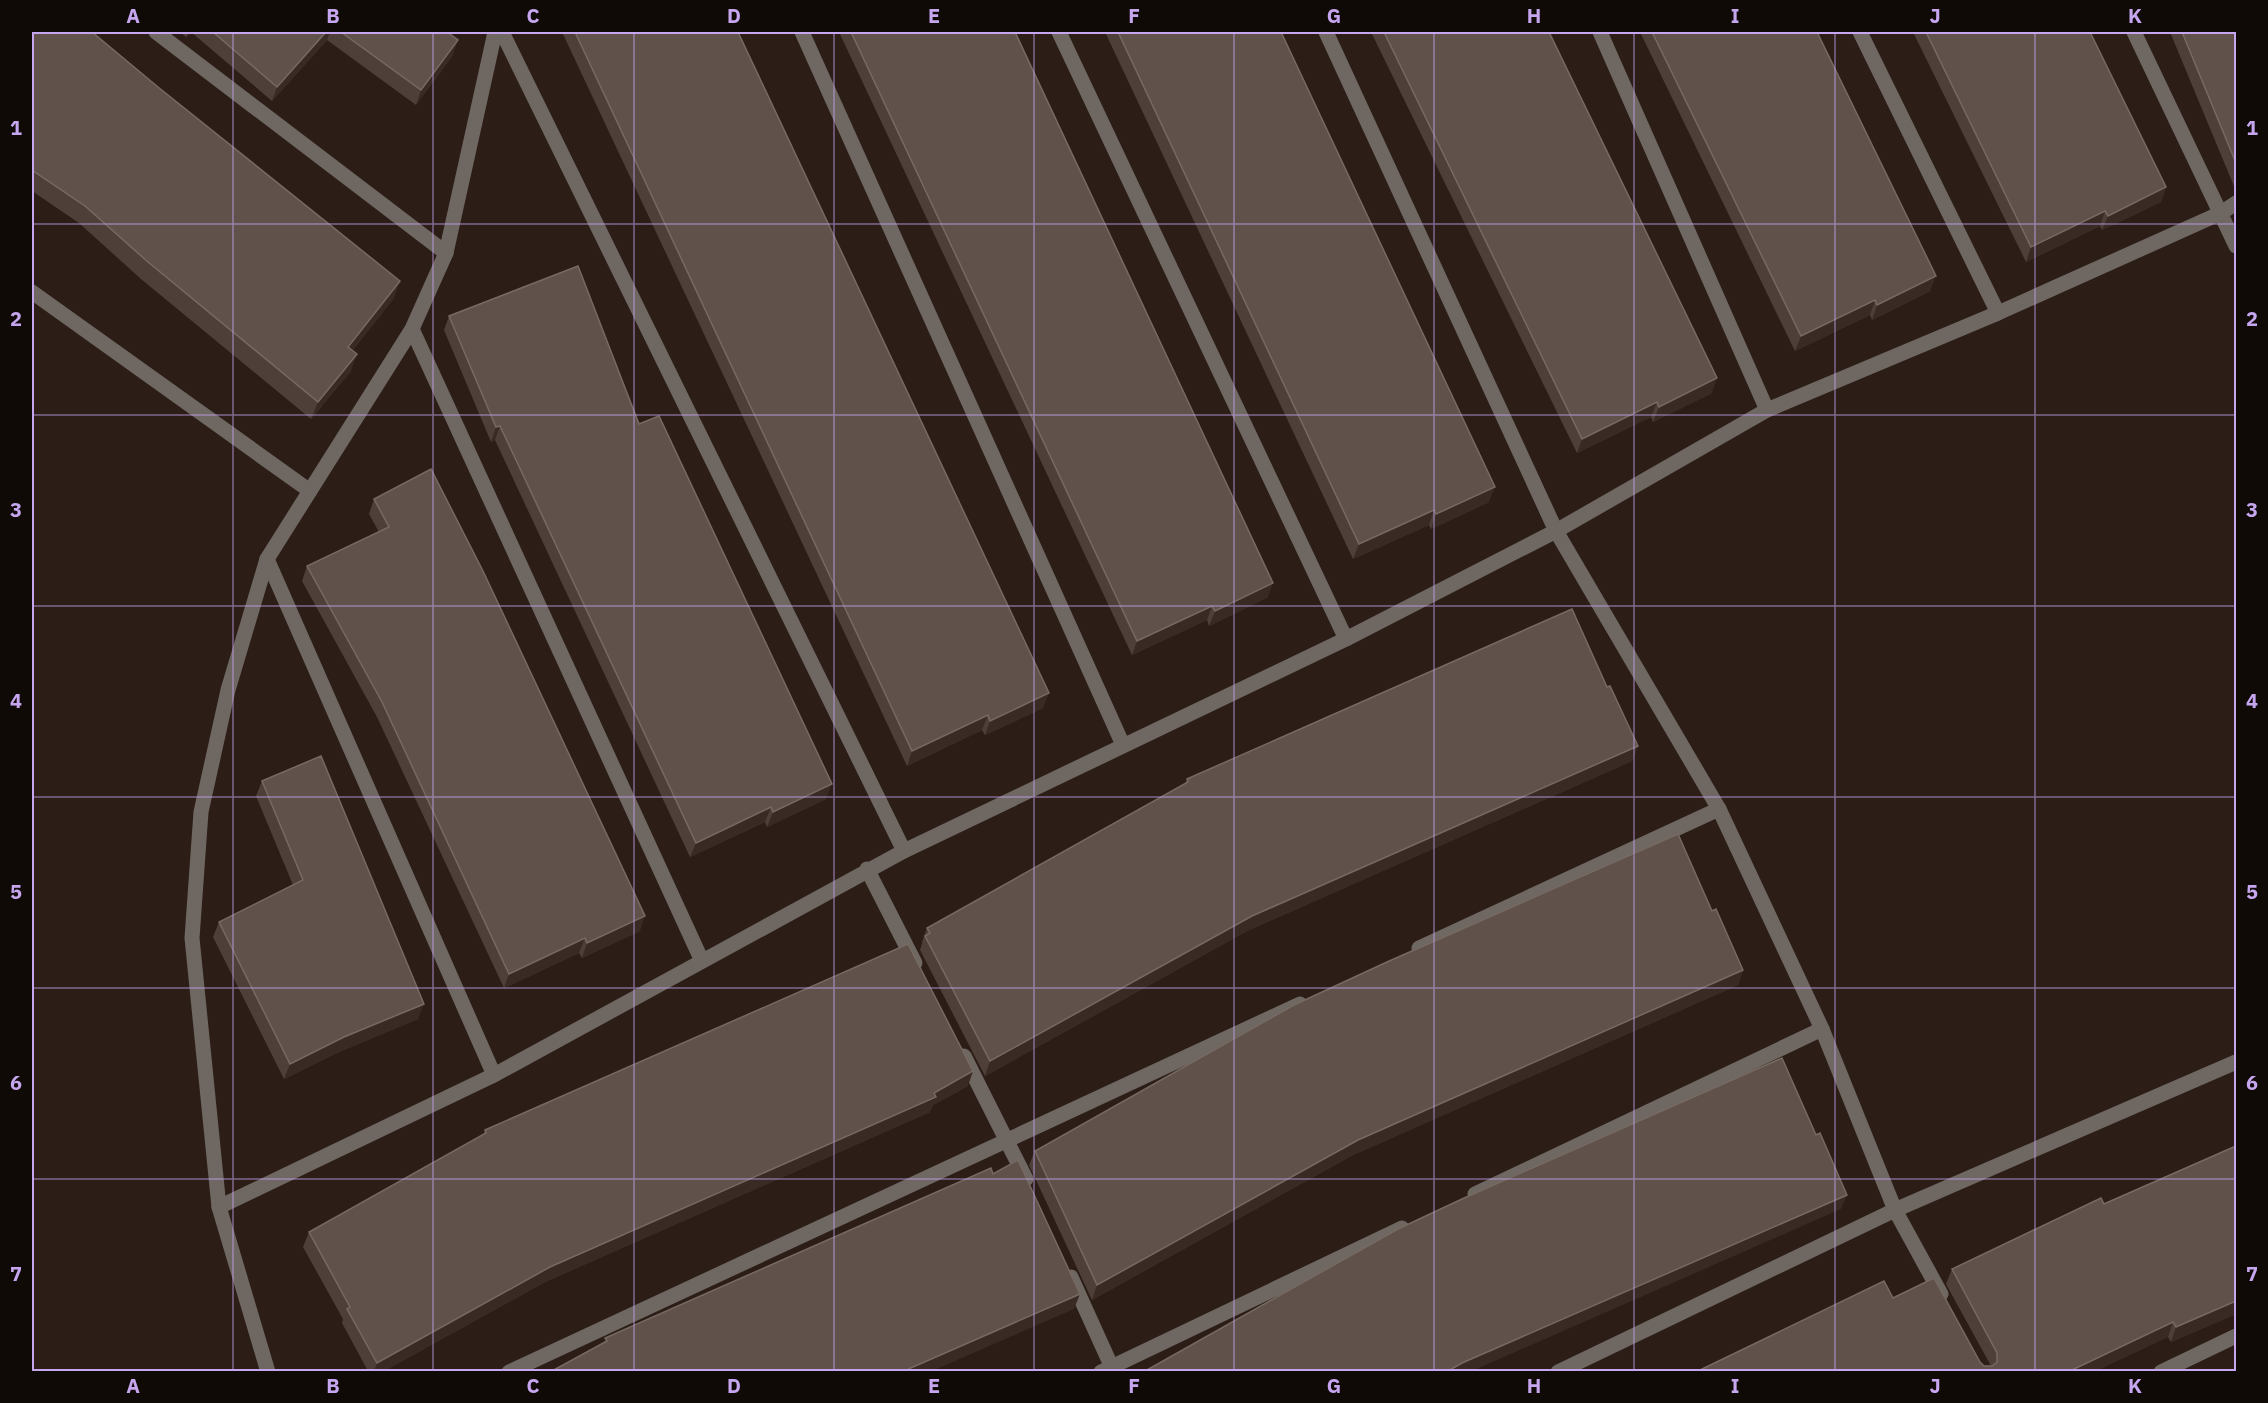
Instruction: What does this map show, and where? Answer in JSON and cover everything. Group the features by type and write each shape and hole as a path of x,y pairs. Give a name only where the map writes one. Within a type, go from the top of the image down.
{"street":[{"path":"156,32 446,253"},
{"path":"268,1371 219,1207 192,938 201,812 228,690 267,559 412,329 446,253 495,32"},
{"path":"502,32 904,850"},
{"path":"802,32 1123,745"},
{"path":"1059,32 1346,639"},
{"path":"1326,32 1556,531 1719,809 1822,1029 1895,1210 1950,1311"},
{"path":"1600,32 1767,410"},
{"path":"1860,32 1998,313"},
{"path":"2134,32 2236,246"},
{"path":"219,1207 494,1075 904,850 1346,639 1556,531 1767,410 1998,313 2221,213 2236,202"},
{"path":"32,292 309,491"},
{"path":"412,329 702,961"},
{"path":"267,559 494,1075"},
{"path":"1406,954 1719,809"},
{"path":"867,869 921,973"},
{"path":"509,1371 1309,999"},
{"path":"1456,1203 1822,1029"},
{"path":"959,1046 1032,1194"},
{"path":"1558,1371 1895,1210 2236,1062"},
{"path":"1062,1258 1109,1370 1413,1223"},
{"path":"2161,1371 2236,1336"}],"building":[{"path":"32,32 92,32 400,281 348,347 357,354 318,402 148,262 85,206 32,170"},
{"path":"213,32 326,32 277,87"},
{"path":"341,32 447,32 458,40 421,90"},
{"path":"575,32 738,32 1049,693 990,721 988,715 912,751"},
{"path":"851,32 1015,32 1273,583 1215,611 1212,606 1137,641"},
{"path":"1118,32 1281,32 1495,487 1436,514 1434,510 1359,544"},
{"path":"1384,32 1549,32 1717,378 1659,407 1657,402 1582,439"},
{"path":"1652,32 1817,32 1936,276 1877,305 1875,300 1801,336"},
{"path":"1926,32 2090,32 2166,187 2108,216 2105,211 2031,247"},
{"path":"2182,32 2236,32 2236,163"},
{"path":"578,266 639,424 659,416 832,784 773,812 771,807 696,843 500,426 496,427 449,316"},
{"path":"431,469 483,571 645,916 587,943 585,938 509,974 382,702 307,566 389,527 374,499"},
{"path":"1572,609 1607,687 1610,686 1638,746 1252,916 990,1061 925,936 930,933 927,928 1188,782 1187,779"},
{"path":"321,756 424,1004 344,1037 290,1064 219,922 303,880 262,781"},
{"path":"1678,834 1712,911 1716,909 1743,970 1358,1140 1097,1285 1035,1151 1294,1005"},
{"path":"908,944 973,1071 934,1093 936,1097 550,1267 377,1363 347,1309 350,1307 309,1232 486,1133 485,1130"},
{"path":"1782,1058 1816,1135 1820,1133 1847,1195 1448,1371 1145,1371 1398,1229"},
{"path":"2236,1146 2236,1301 2176,1327 2173,1322 2070,1371 1698,1371 1884,1281 1893,1298 1934,1278 1980,1362 1984,1366 1992,1366 1997,1362 1997,1353 1952,1269 2101,1198 2104,1204"},
{"path":"1018,1160 1080,1294 904,1371 552,1371 607,1341 605,1338 991,1168 993,1174"}]}
